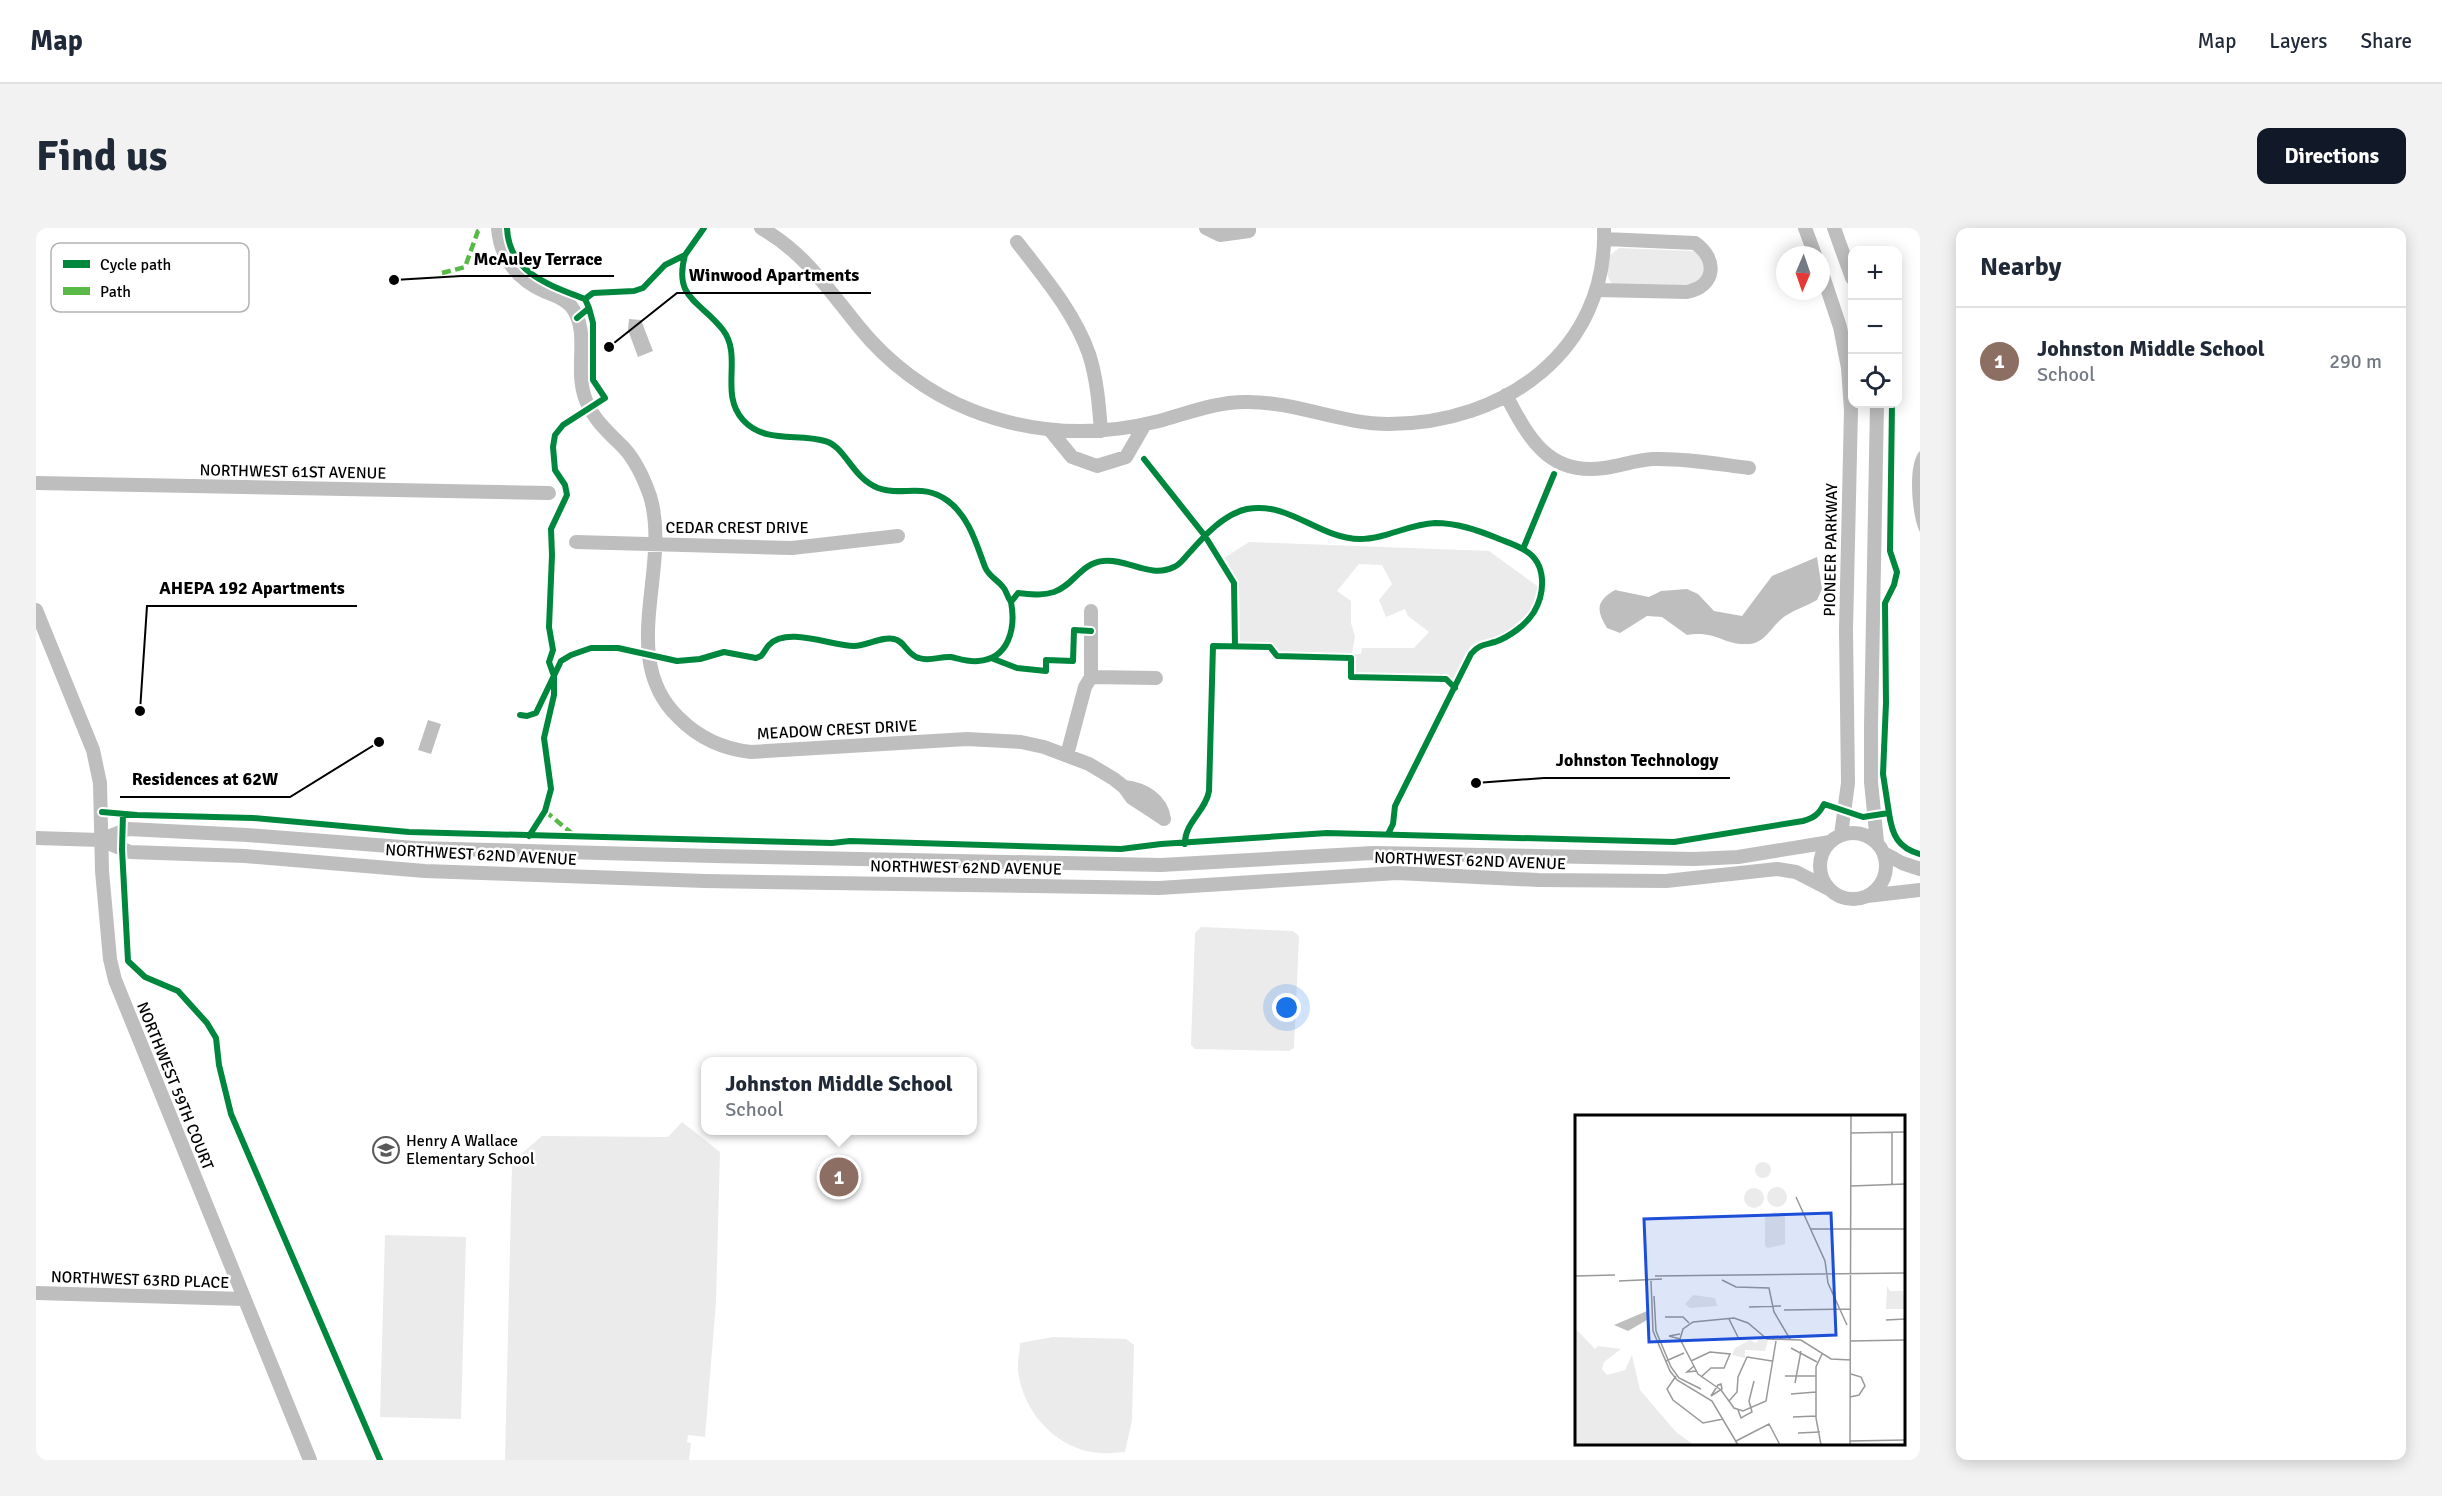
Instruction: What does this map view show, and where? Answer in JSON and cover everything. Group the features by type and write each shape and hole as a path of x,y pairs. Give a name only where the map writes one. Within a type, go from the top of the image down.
{"street":[{"name":"MEADOW CREST DRIVE","path":"498,228 501,245 510,264 525,280 565,301 580,322 582,337 579,366 581,384 587,402 597,420 633,459 645,481 653,505 656,545 648,631 650,667 655,684 674,714 702,737 718,745 751,752 994,739 1032,744 1089,764 1124,787"},
{"path":"761,228 808,264 877,347 918,381 942,396 977,412 1022,426 1050,430 1101,431 1145,424 1199,408 1245,402 1289,405 1336,418 1362,422 1415,423 1467,412 1506,395 1551,365 1568,347 1589,314 1597,290 1604,234 1695,243 1708,256 1711,265 1710,276 1704,284 1687,292 1597,290"},
{"path":"1206,228 1220,235 1249,231 1250,228"},
{"path":"1805,228 1812,246"},
{"path":"1834,228 1848,267"},
{"path":"1017,242 1065,306 1081,334 1096,379 1101,431"},
{"name":"PIONEER PARKWAY","path":"1830,297 1840,327 1848,368 1851,410 1846,630 1848,783 1835,838"},
{"path":"1506,395 1532,441 1553,459 1567,465 1593,470 1652,459 1749,468"},
{"path":"1865,897 1876,890 1883,879 1886,866 1880,848 1871,782 1877,408"},
{"path":"1050,430 1072,457 1097,466 1126,457 1145,424"},
{"name":"NORTHWEST 61ST AVENUE","path":"36,483 549,493"},
{"name":"CEDAR CREST DRIVE","path":"576,542 792,548 898,536"},
{"name":"NORTHWEST 59TH COURT","path":"36,610 93,750 100,783 102,817 100,840 110,960 115,980 310,1460"},
{"path":"1067,755 1085,687 1091,677 1091,611"},
{"path":"1091,677 1156,678"},
{"name":"NORTHWEST 62ND AVENUE","path":"100,840 128,829 247,835 415,848 725,857 1161,865 1373,853 1694,859 1738,857 1835,838"},
{"path":"1920,868 1902,863 1860,834 1835,838 1822,852 1819,865 1822,878 1829,889 1839,896 1852,899 1920,890"},
{"name":"NORTHWEST 62ND AVENUE","path":"36,838 100,840 130,852 245,856 425,871 697,881 1159,888 1397,873 1538,880 1666,881 1777,869 1796,872 1829,889"},
{"name":"NORTHWEST 63RD PLACE","path":"36,1293 244,1299"}],"shaded area":[{"path":"1619,248 1693,251 1700,255 1706,272 1695,286 1614,285 1608,276 1609,256"},
{"path":"629,319 641,320 653,351 638,357 628,330"},
{"path":"1920,451 1920,532 1913,503 1912,478 1913,467"},
{"path":"1249,542 1489,551 1540,588 1533,608 1522,622 1505,635 1480,644 1472,650 1453,684 1447,677 1354,674 1354,654 1361,654 1362,648 1414,648 1429,632 1408,616 1405,609 1386,617 1379,600 1392,584 1382,565 1359,564 1337,591 1351,601 1351,623 1355,636 1352,654 1279,652 1271,644 1236,643 1236,587 1221,560"},
{"path":"1817,557 1822,589 1817,600 1787,615 1764,637 1754,643 1739,644 1705,634 1687,635 1662,617 1647,616 1620,633 1607,628 1601,616 1601,602 1615,590 1649,597 1661,591 1687,589 1698,594 1714,611 1742,616 1772,576"},
{"path":"428,720 441,724 431,754 418,750"},
{"path":"1201,927 1293,931 1299,936 1294,1048 1289,1051 1195,1049 1191,1045 1195,933"},
{"path":"682,1122 720,1152 716,1302 705,1437 688,1435 687,1442 691,1443 689,1460 505,1460 512,1162 542,1136 668,1137"},
{"path":"385,1235 466,1237 461,1419 380,1417"},
{"path":"1053,1337 1126,1339 1134,1345 1132,1420 1125,1452 1085,1451 1057,1437 1035,1415 1021,1386 1018,1368 1020,1343"}],"marked path":[{"path":"442,273 465,267 478,231 482,228"},
{"path":"545,811 575,836"}],"cycle path":[{"path":"507,228 509,243 523,267 545,282 585,299"},
{"path":"577,318 589,308 585,299 593,293 634,291 643,288 665,265 685,255 704,228"},
{"path":"685,255 682,270 686,290 691,298 715,320 729,340 733,399 736,410 743,420 761,432 771,435 814,439 832,444 862,477 878,488 930,492 948,501 967,523 987,570 1001,584 1011,602"},
{"path":"529,836 545,811 551,789 544,738 554,695 554,676 549,662 553,650 549,627 551,529 567,495 565,485 555,470 553,447 555,435 563,425 605,398 593,380 593,323 589,308"},
{"path":"1889,813 1883,774 1886,703 1885,603 1894,585 1897,572 1890,551 1892,408"},
{"path":"1144,459 1205,536 1234,583 1235,646"},
{"path":"1523,549 1554,474"},
{"path":"520,715 527,716 536,713 561,661 591,648 618,648 677,661 700,659 724,652 756,658 761,656 769,645 787,637 810,638 854,646 889,638 898,640 912,654 923,659 943,657 974,661 989,659 997,655 1008,640 1012,622 1011,602 1018,593 1054,592 1067,585 1089,566 1103,561 1121,562 1156,571 1174,567 1181,563 1216,526 1230,515 1247,509 1277,510 1331,533 1360,539 1379,537 1425,524 1451,524 1482,532 1526,551 1538,563 1542,588 1534,612 1522,626 1500,640 1479,647 1471,654 1395,806 1393,824 1388,834"},
{"path":"991,658 1017,668 1046,671 1046,660 1073,661 1074,630 1091,631"},
{"path":"1185,844 1191,823 1204,805 1209,791 1213,646 1270,647 1277,656 1351,658 1351,677 1446,679 1455,688"},
{"path":"102,812 253,818 409,832 1121,849 1161,844 1327,833 1674,842 1803,821 1816,815 1824,804 1863,817 1889,813 1897,840 1906,848 1920,854"},
{"path":"123,814 122,849 128,961 145,977 178,991 207,1023 216,1038 219,1065 231,1114 380,1460"}],"place":[{"name":"McAuley Terrace","path":"394,280"},
{"name":"Winwood Apartments","path":"609,347"},
{"name":"AHEPA 192 Apartments","path":"140,711"},
{"name":"Residences at 62W","path":"379,742"},
{"name":"Johnston Technology","path":"1476,783"},
{"name":"Henry A Wallace Elementary School","path":"386,1150"},
{"name":"Johnston Middle School","path":"839,1177"}]}
